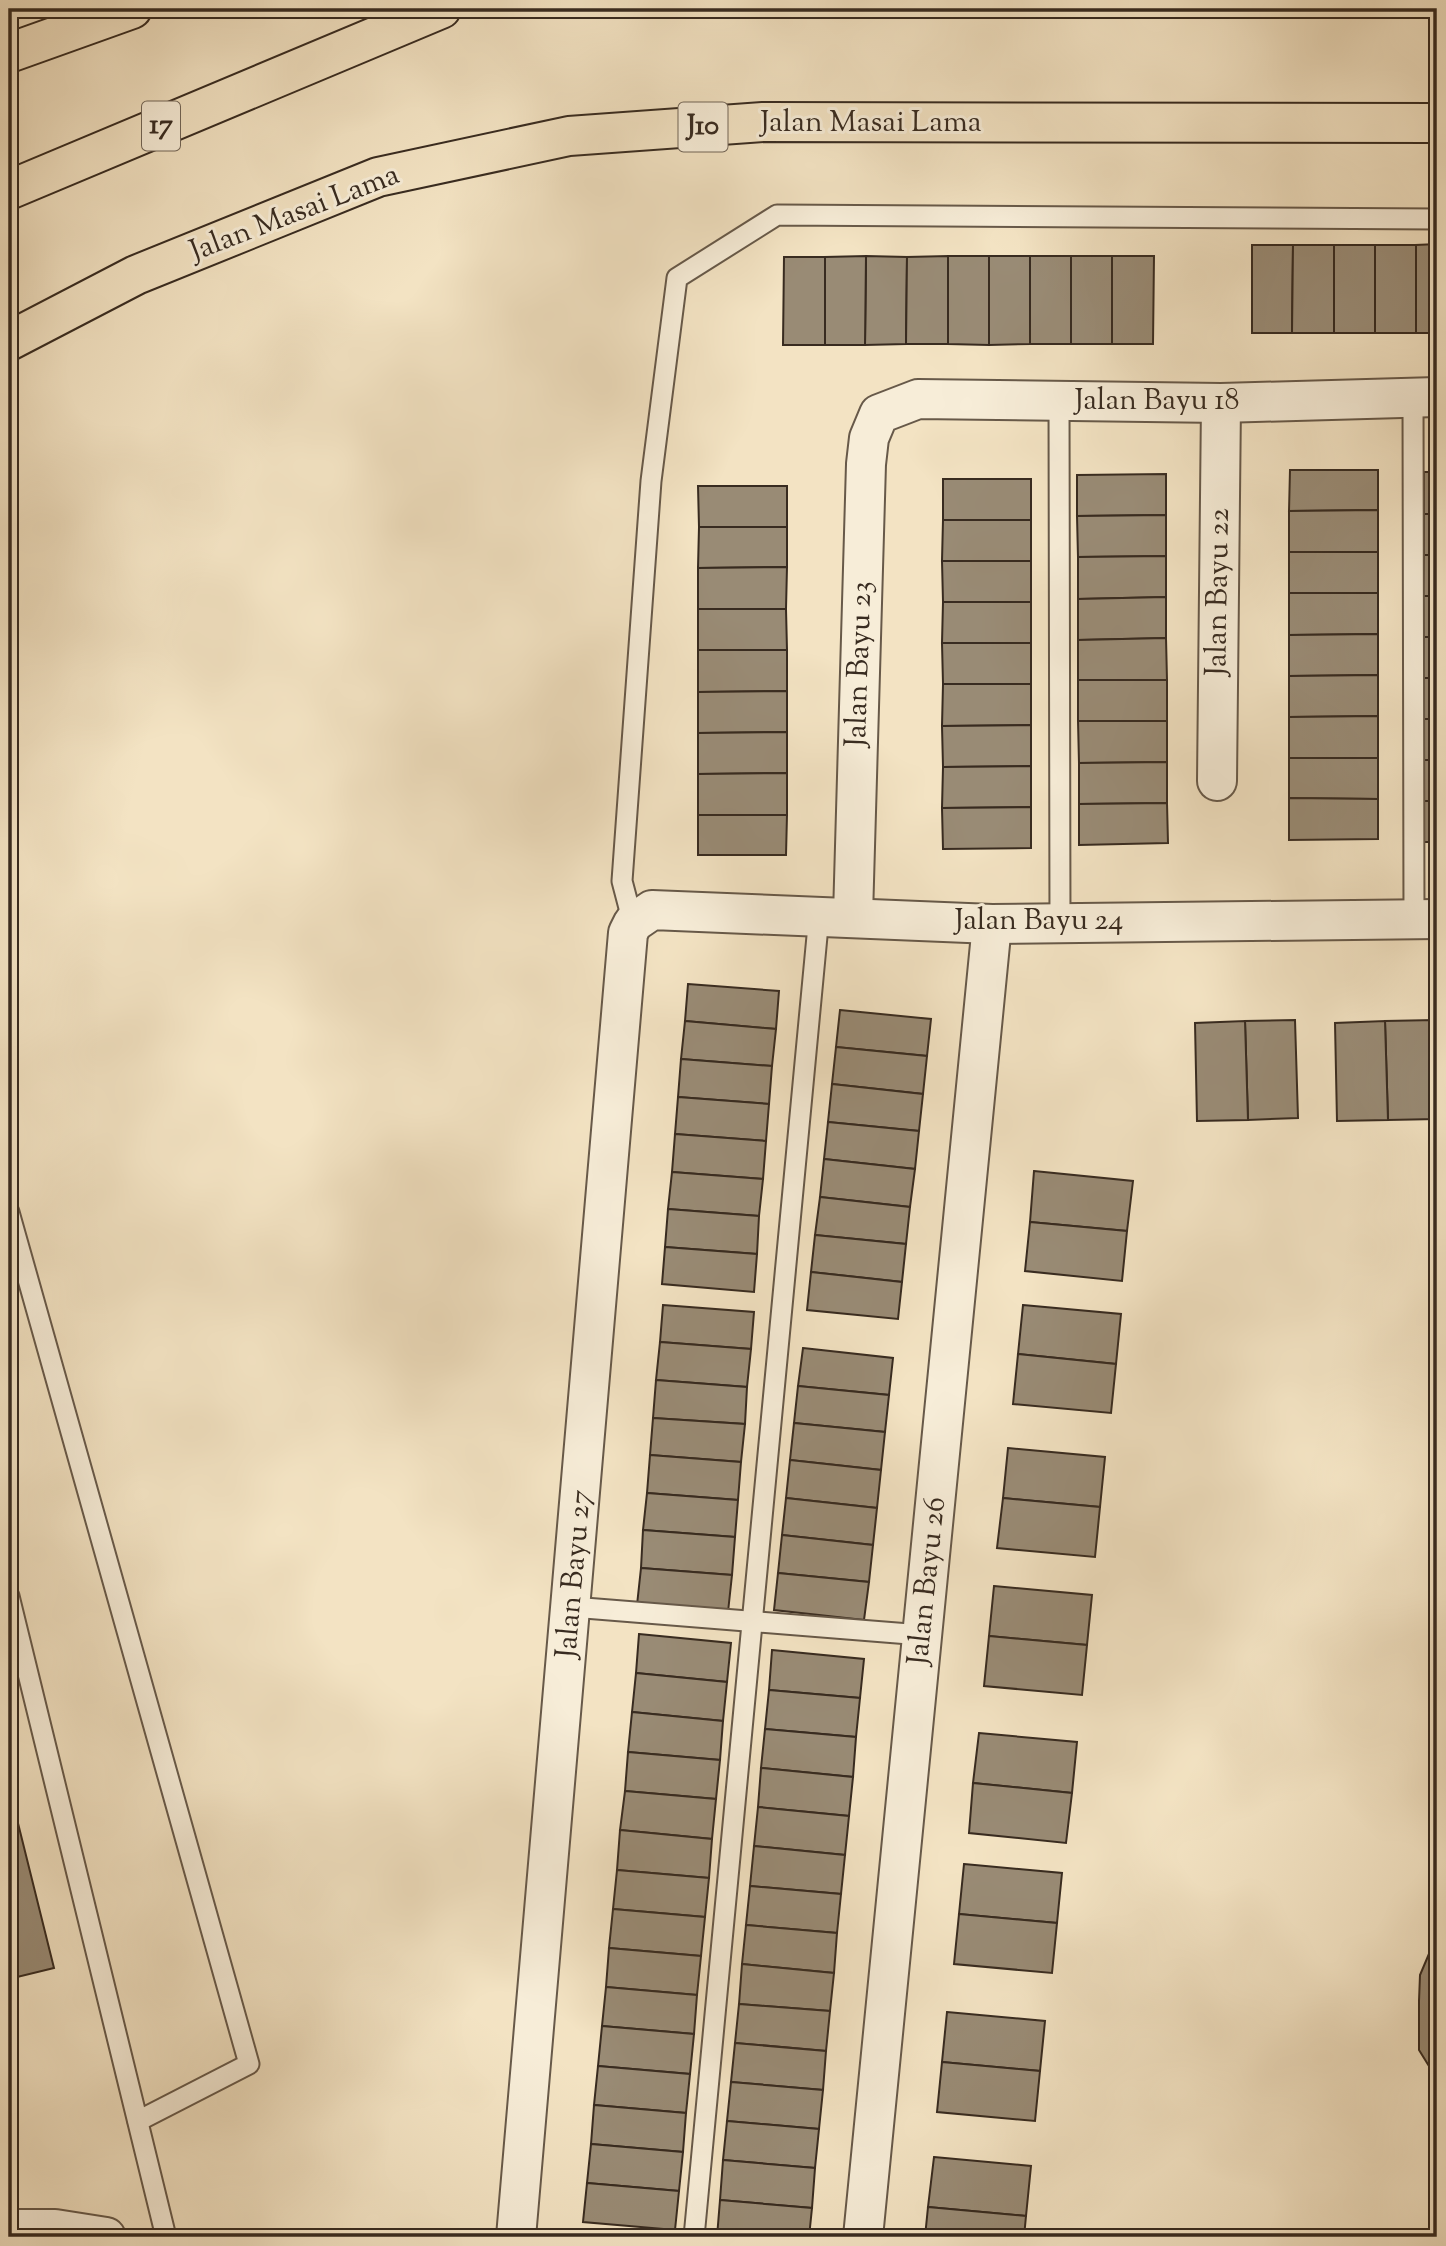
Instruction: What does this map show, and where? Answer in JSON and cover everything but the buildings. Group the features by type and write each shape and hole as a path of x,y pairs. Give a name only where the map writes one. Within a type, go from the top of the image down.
{"main road":[{"path":"9,53 132,9"},
{"name":"17","path":"9,190 442,9"},
{"name":"Jalan Masai Lama","path":"9,341 135,275 378,177 569,136 763,122 1437,123"}],"street":[{"name":"Jalan Bayu 18","path":"879,414 918,399 1221,402 1425,398"},
{"name":"Jalan Bayu 22","path":"1217,781 1221,402"},
{"name":"Jalan Bayu 23","path":"836,916 866,464 869,438 879,414"},
{"name":"Jalan Bayu 24","path":"638,919 652,910 992,924 1426,919"},
{"name":"Jalan Bayu 27","path":"516,2237 628,933 638,919"},
{"name":"Jalan Bayu 26","path":"863,2237 992,924"},
{"path":"9,2228 55,2229 106,2237"}],"lane":[{"path":"638,919 622,881 651,481 677,278 776,215 1437,219"},
{"path":"1425,398 1426,919"},
{"path":"1059,401 1060,923"},
{"path":"694,2237 752,1621 836,916"},
{"path":"9,1212 250,2064 138,2121"},
{"path":"9,1596 166,2237"},
{"path":"572,1607 922,1635"}]}
